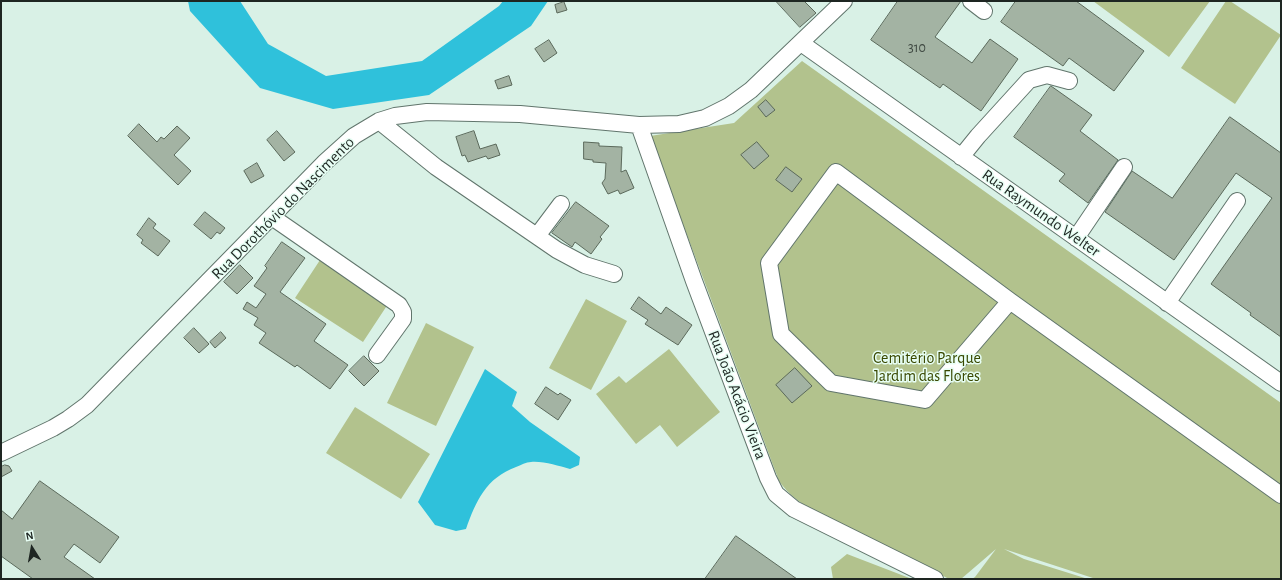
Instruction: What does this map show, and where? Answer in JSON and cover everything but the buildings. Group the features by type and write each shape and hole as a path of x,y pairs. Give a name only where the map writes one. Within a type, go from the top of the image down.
{"street":[{"name":"Rua Dorothóvio do Nascimento","path":"1,453 58,425 87,405 341,148 359,133 379,121 395,116 427,112 520,114 639,125 679,124 705,118 716,113 751,90 844,1"},
{"path":"971,1 984,11"},
{"name":"Rua Raymundo Welter","path":"801,43 1281,383"},
{"path":"961,157 978,136 1030,80 1046,75 1069,81"},
{"path":"379,121 436,167 557,250 585,265 614,274"},
{"name":"Rua João Acácio Vieira","path":"639,125 694,282 768,478 776,494 794,509 935,579"},
{"path":"1076,238 1124,167"},
{"path":"1010,301 925,400 831,383 781,334 769,263 836,172 1010,301 1281,495"},
{"path":"1167,303 1237,202"},
{"path":"537,236 561,204"},
{"path":"272,217 399,306 403,312 404,319 377,355"}],"green space":[{"path":"1093,1 1210,1 1169,57"},
{"path":"1226,1 1230,1 1281,35 1235,104 1181,68"},
{"name":"Cemitério Parque Jardim das Flores","path":"802,61 1281,403 1281,579 1096,579 1004,549 1024,559 1088,579 972,579 996,549 961,579 949,579 813,510 804,505 787,490 779,481 650,136 734,123"},
{"path":"320,260 388,304 363,342 295,298"},
{"path":"586,299 627,321 591,390 549,368"},
{"path":"426,323 474,347 436,426 387,403"},
{"path":"669,349 720,412 677,447 660,425 636,444 596,394 619,376 626,383"},
{"path":"355,407 430,454 401,499 326,453"},
{"path":"847,554 912,579 833,579 831,567"}],"water":[{"path":"188,1 240,1 268,44 326,76 422,61 499,6 503,1 548,1 531,26 429,95 333,109 260,88 190,11"},
{"path":"485,369 517,392 512,406 530,422 580,457 579,465 570,469 546,463 529,462 506,472 497,477 490,484 478,500 466,529 456,531 435,525 418,502"}]}
